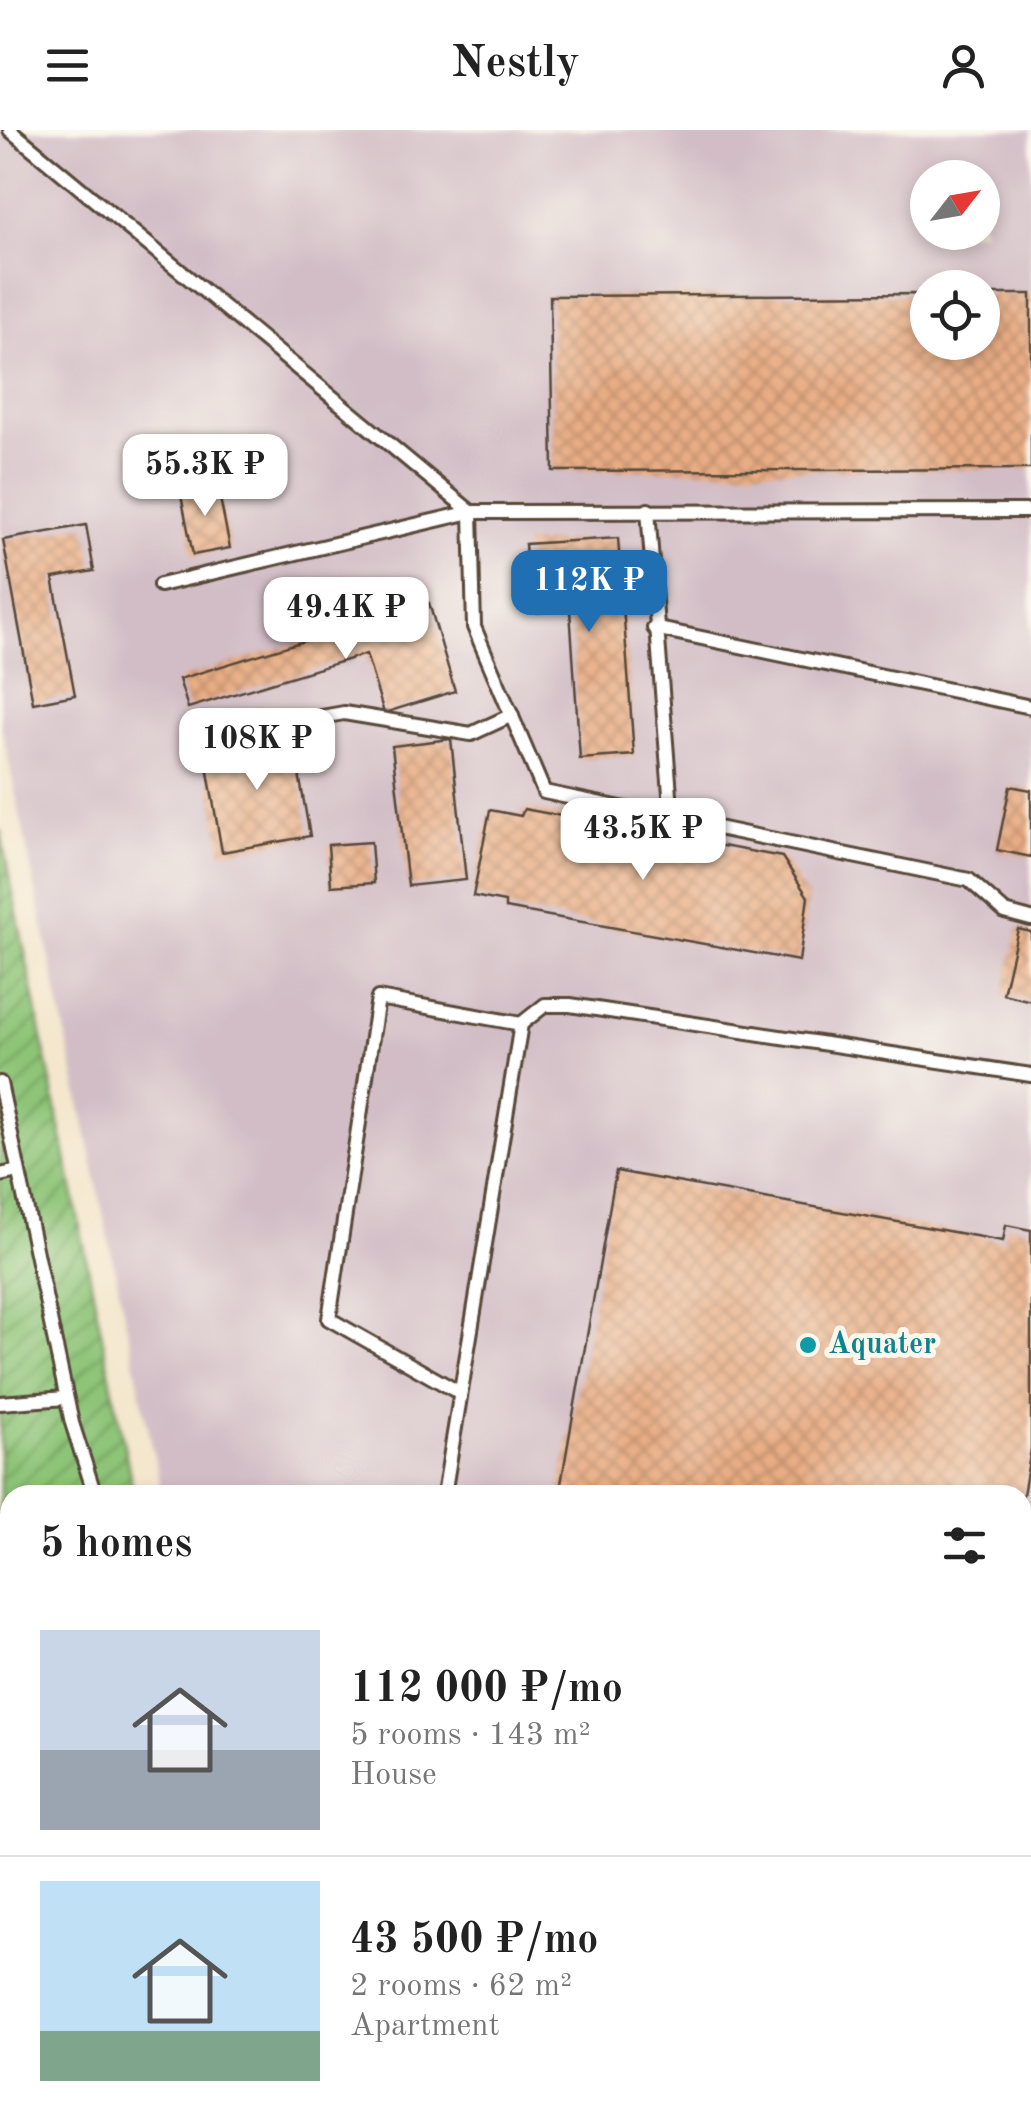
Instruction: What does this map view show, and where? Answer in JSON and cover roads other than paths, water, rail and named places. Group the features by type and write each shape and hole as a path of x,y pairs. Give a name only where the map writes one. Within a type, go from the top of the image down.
{"lane":[{"path":"10,130 471,512 474,627 544,792 970,880 1005,912 1031,919"},
{"path":"648,510 654,628 672,820"},
{"path":"160,585 471,512 1031,511"},
{"path":"654,628 1031,707"},
{"path":"203,738 344,713 472,734 512,715"},
{"path":"460,1393 329,1319 378,998 521,1024"},
{"path":"446,1485 521,1024 545,1005 570,1004 1031,1075"},
{"path":"0,1082 66,1398 92,1485"},
{"path":"0,1175 18,1170"},
{"path":"0,1404 66,1398"}],"place":[{"name":"Aquater","path":"808,1345"}]}
